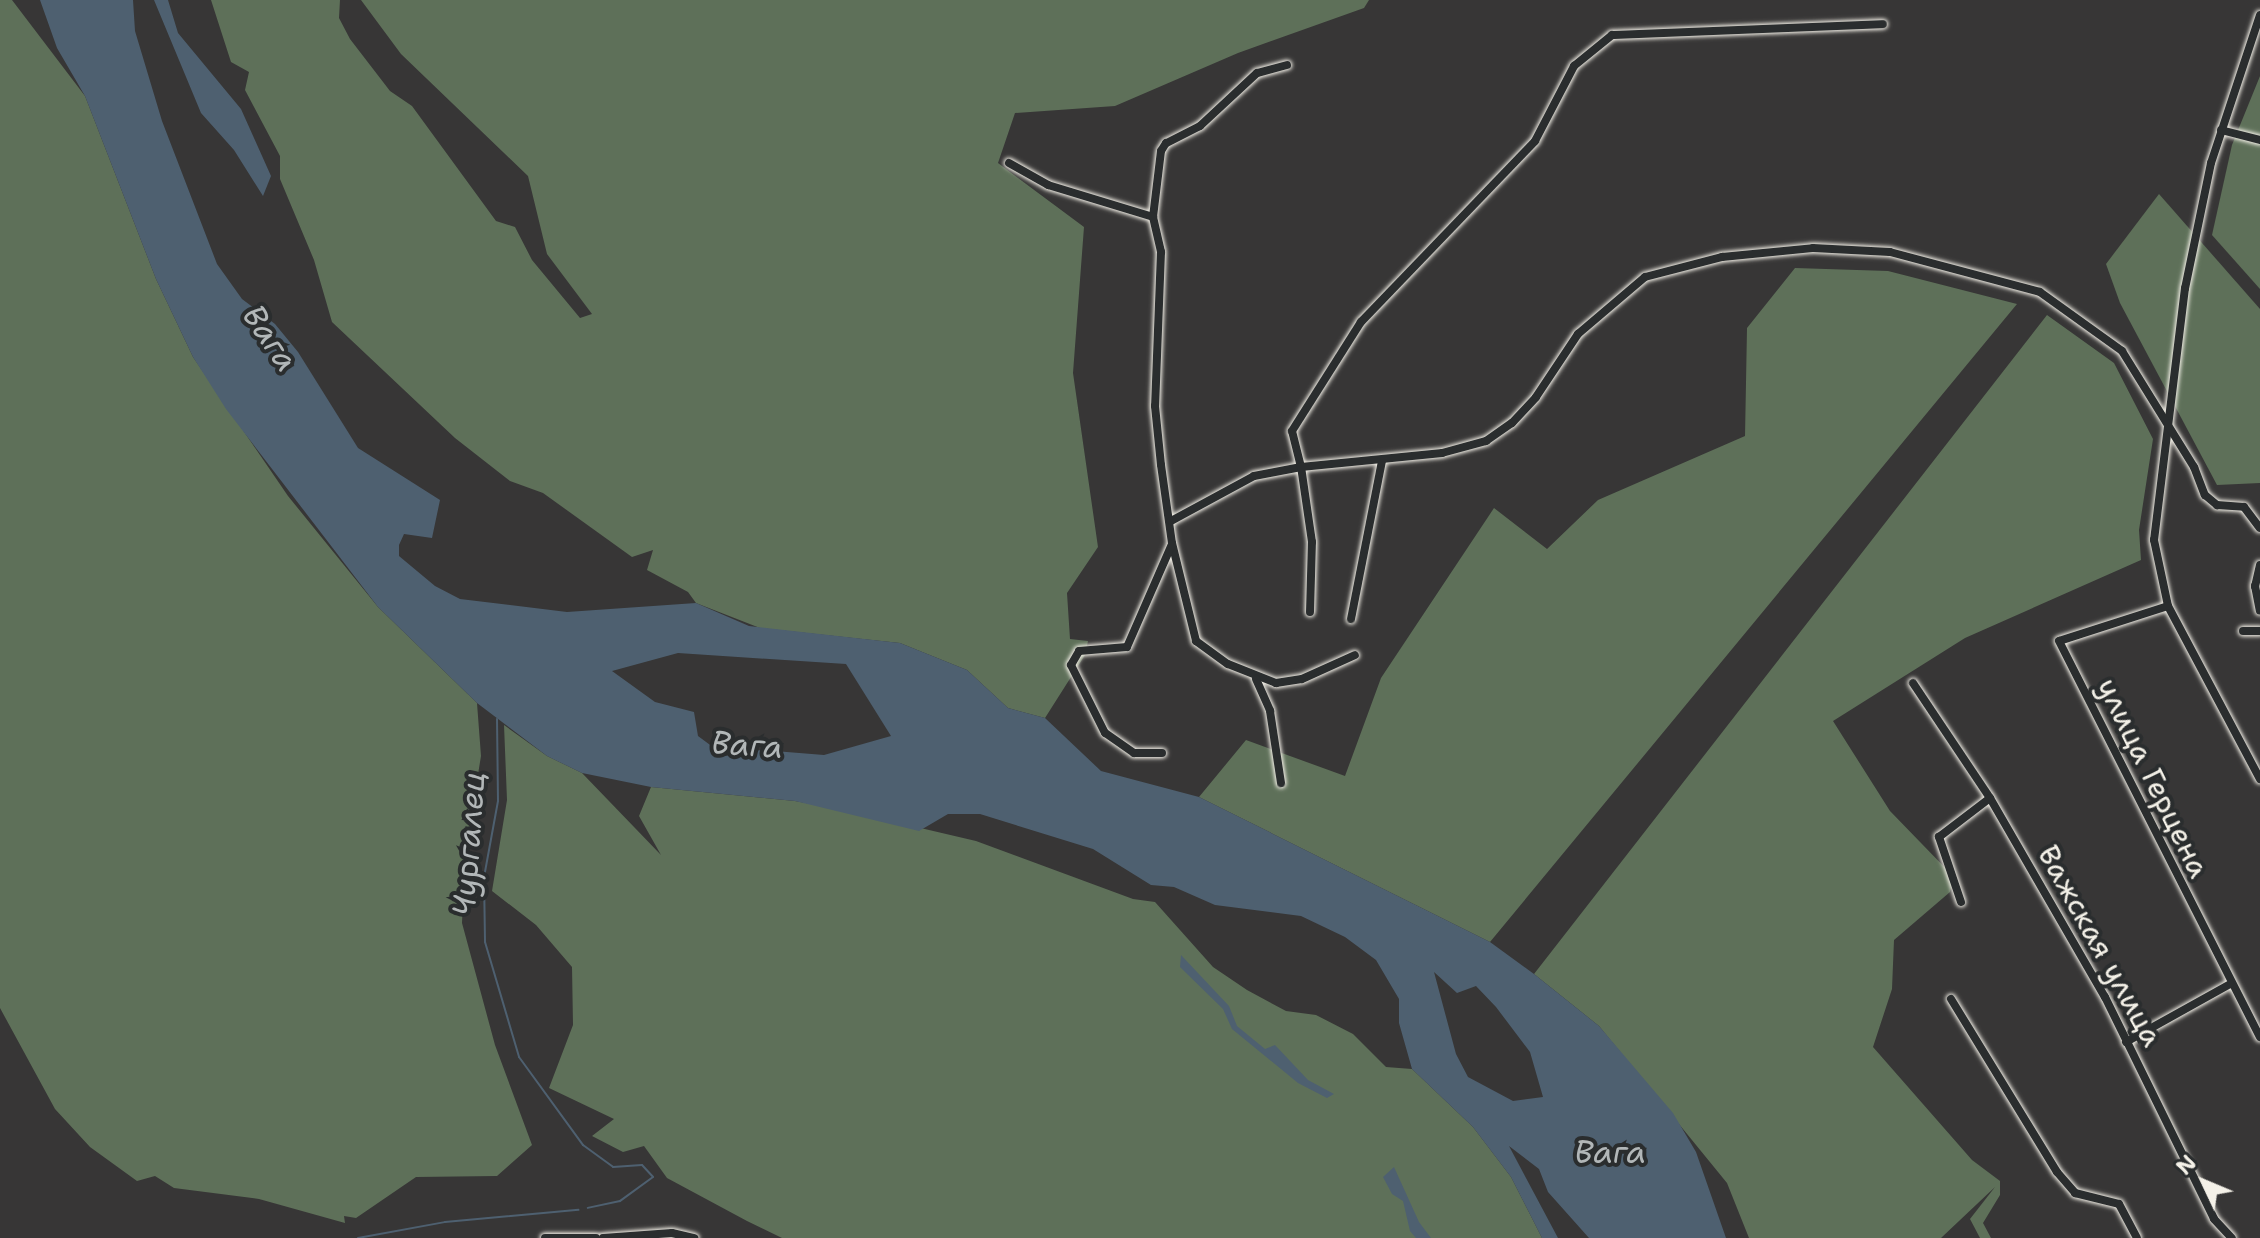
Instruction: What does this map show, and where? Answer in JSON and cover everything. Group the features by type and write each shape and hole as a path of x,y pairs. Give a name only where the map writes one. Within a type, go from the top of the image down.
{"street":[{"path":"2260,15 2221,130 2185,288 2154,540 2168,606 2260,779"},
{"path":"1310,612 1312,542 1301,467 1292,431 1361,322 1535,141 1574,66 1612,35 1883,24"},
{"path":"1287,65 1257,73 1200,126 1166,143 1153,217 1161,252 1155,406 1172,543 1196,641 1256,679 1302,679 1355,655"},
{"path":"2221,130 2260,140"},
{"path":"1009,163 1048,185 1153,217"},
{"path":"1171,521 1254,476 1301,467 1382,461 1486,441 1512,423 1578,334 1645,277 1722,257 1813,248 1890,252 2040,292 2122,351 2210,501 2244,507 2260,528"},
{"path":"1351,619 1382,461"},
{"path":"1162,753 1134,753 1105,733 1071,665 1079,651 1127,647 1172,543"},
{"path":"2260,565 2255,586 2260,611"},
{"name":"улица Герцена","path":"2168,606 2059,641 2230,984 2260,1037"},
{"path":"2243,631 2260,631"},
{"path":"1256,679 1270,711 1281,783"},
{"name":"Важская улица","path":"1913,683 1990,798 2126,1042 2214,1219 2232,1238"},
{"path":"1961,902 1939,837 1990,798"},
{"path":"2126,1042 2230,984"},
{"path":"1951,999 2057,1172 2075,1193 2119,1204 2137,1238"},
{"path":"603,1238 672,1233 694,1238"},
{"path":"545,1238 596,1238"}],"green space":[{"path":"0,0 12,0 85,96 156,279 193,357 288,496 378,607 477,703 481,756 465,854 462,923 495,1045 532,1145 497,1176 416,1177 356,1218 344,1216 345,1223 259,1199 174,1188 155,1176 137,1181 90,1147 55,1109 0,1008"},
{"path":"211,0 340,0 339,18 350,39 390,91 412,106 496,221 515,227 532,260 580,318 592,314 547,254 528,176 401,54 361,0 1369,0 1364,8 1238,53 1115,106 1015,113 998,163 1084,227 1073,373 1098,547 1067,593 1070,639 1088,641 1085,655 1045,718 1008,708 967,670 900,643 760,628 696,603 688,592 647,570 653,550 632,557 543,493 510,481 455,438 332,322 314,260 280,179 280,156 245,90 249,72 231,62"},
{"path":"2260,76 2260,289 2212,235 2232,145"},
{"path":"2159,194 2260,309 2260,483 2217,485 2120,303 2106,264"},
{"path":"1795,268 1888,271 2017,304 1490,942 1199,797 1246,740 1345,776 1381,678 1494,508 1547,549 1598,500 1745,436 1747,328"},
{"path":"2047,315 2114,363 2153,439 2139,530 2141,560 1965,638 1833,721 1890,811 1953,876 1950,892 1894,940 1892,989 1873,1047 1972,1160 2000,1181 2000,1195 1983,1223 1991,1238 1980,1238 1970,1219 1995,1187 1941,1238 1749,1238 1727,1183 1599,1026 1534,974"},
{"path":"504,725 547,756 582,773 661,855 639,816 651,787 795,801 848,811 976,841 1133,899 1155,902 1213,967 1247,990 1286,1011 1316,1015 1353,1034 1386,1067 1412,1069 1473,1127 1511,1177 1542,1238 782,1238 747,1221 667,1178 644,1146 623,1152 592,1136 614,1119 549,1088 573,1025 572,967 536,925 492,891 507,800"}],"water":[{"name":"Вага","path":"40,0 133,0 135,31 162,121 217,264 242,299 275,324 298,352 358,448 440,500 432,538 404,534 399,545 399,556 435,586 460,599 567,612 696,603 749,626 900,643 967,670 1008,708 1045,718 1101,771 1199,797 1490,942 1534,974 1599,1026 1673,1113 1696,1152 1726,1238 1589,1238 1548,1192 1539,1169 1509,1146 1558,1238 1542,1238 1511,1177 1473,1127 1412,1069 1399,1023 1399,999 1376,960 1345,937 1301,916 1215,905 1174,887 1151,885 1093,849 980,814 948,814 919,831 795,801 651,787 582,773 547,756 477,703 378,607 226,409 193,357 156,279 85,96 57,48","holes":["678,653 846,664 891,736 824,755 761,750 725,756 698,736 694,712 655,702 612,671","1434,972 1457,993 1476,986 1496,1007 1530,1052 1543,1097 1513,1101 1468,1077 1456,1054"]},
{"path":"154,0 168,0 178,33 241,109 271,176 263,196 234,150 201,113"},
{"path":"1181,955 1229,1006 1237,1026 1265,1049 1275,1045 1308,1080 1334,1094 1327,1098 1298,1083 1232,1029 1223,1009 1180,967"},
{"path":"1394,1167 1419,1222 1431,1238 1416,1238 1410,1231 1403,1201 1392,1194 1383,1177"}],"waterway":[{"name":"Чургалец","path":"497,719 498,801 484,877 485,942 519,1057 583,1145 613,1167 642,1165 653,1177 620,1201 588,1208"},
{"name":"Чургалец","path":"358,1238 445,1222 578,1210"}]}
